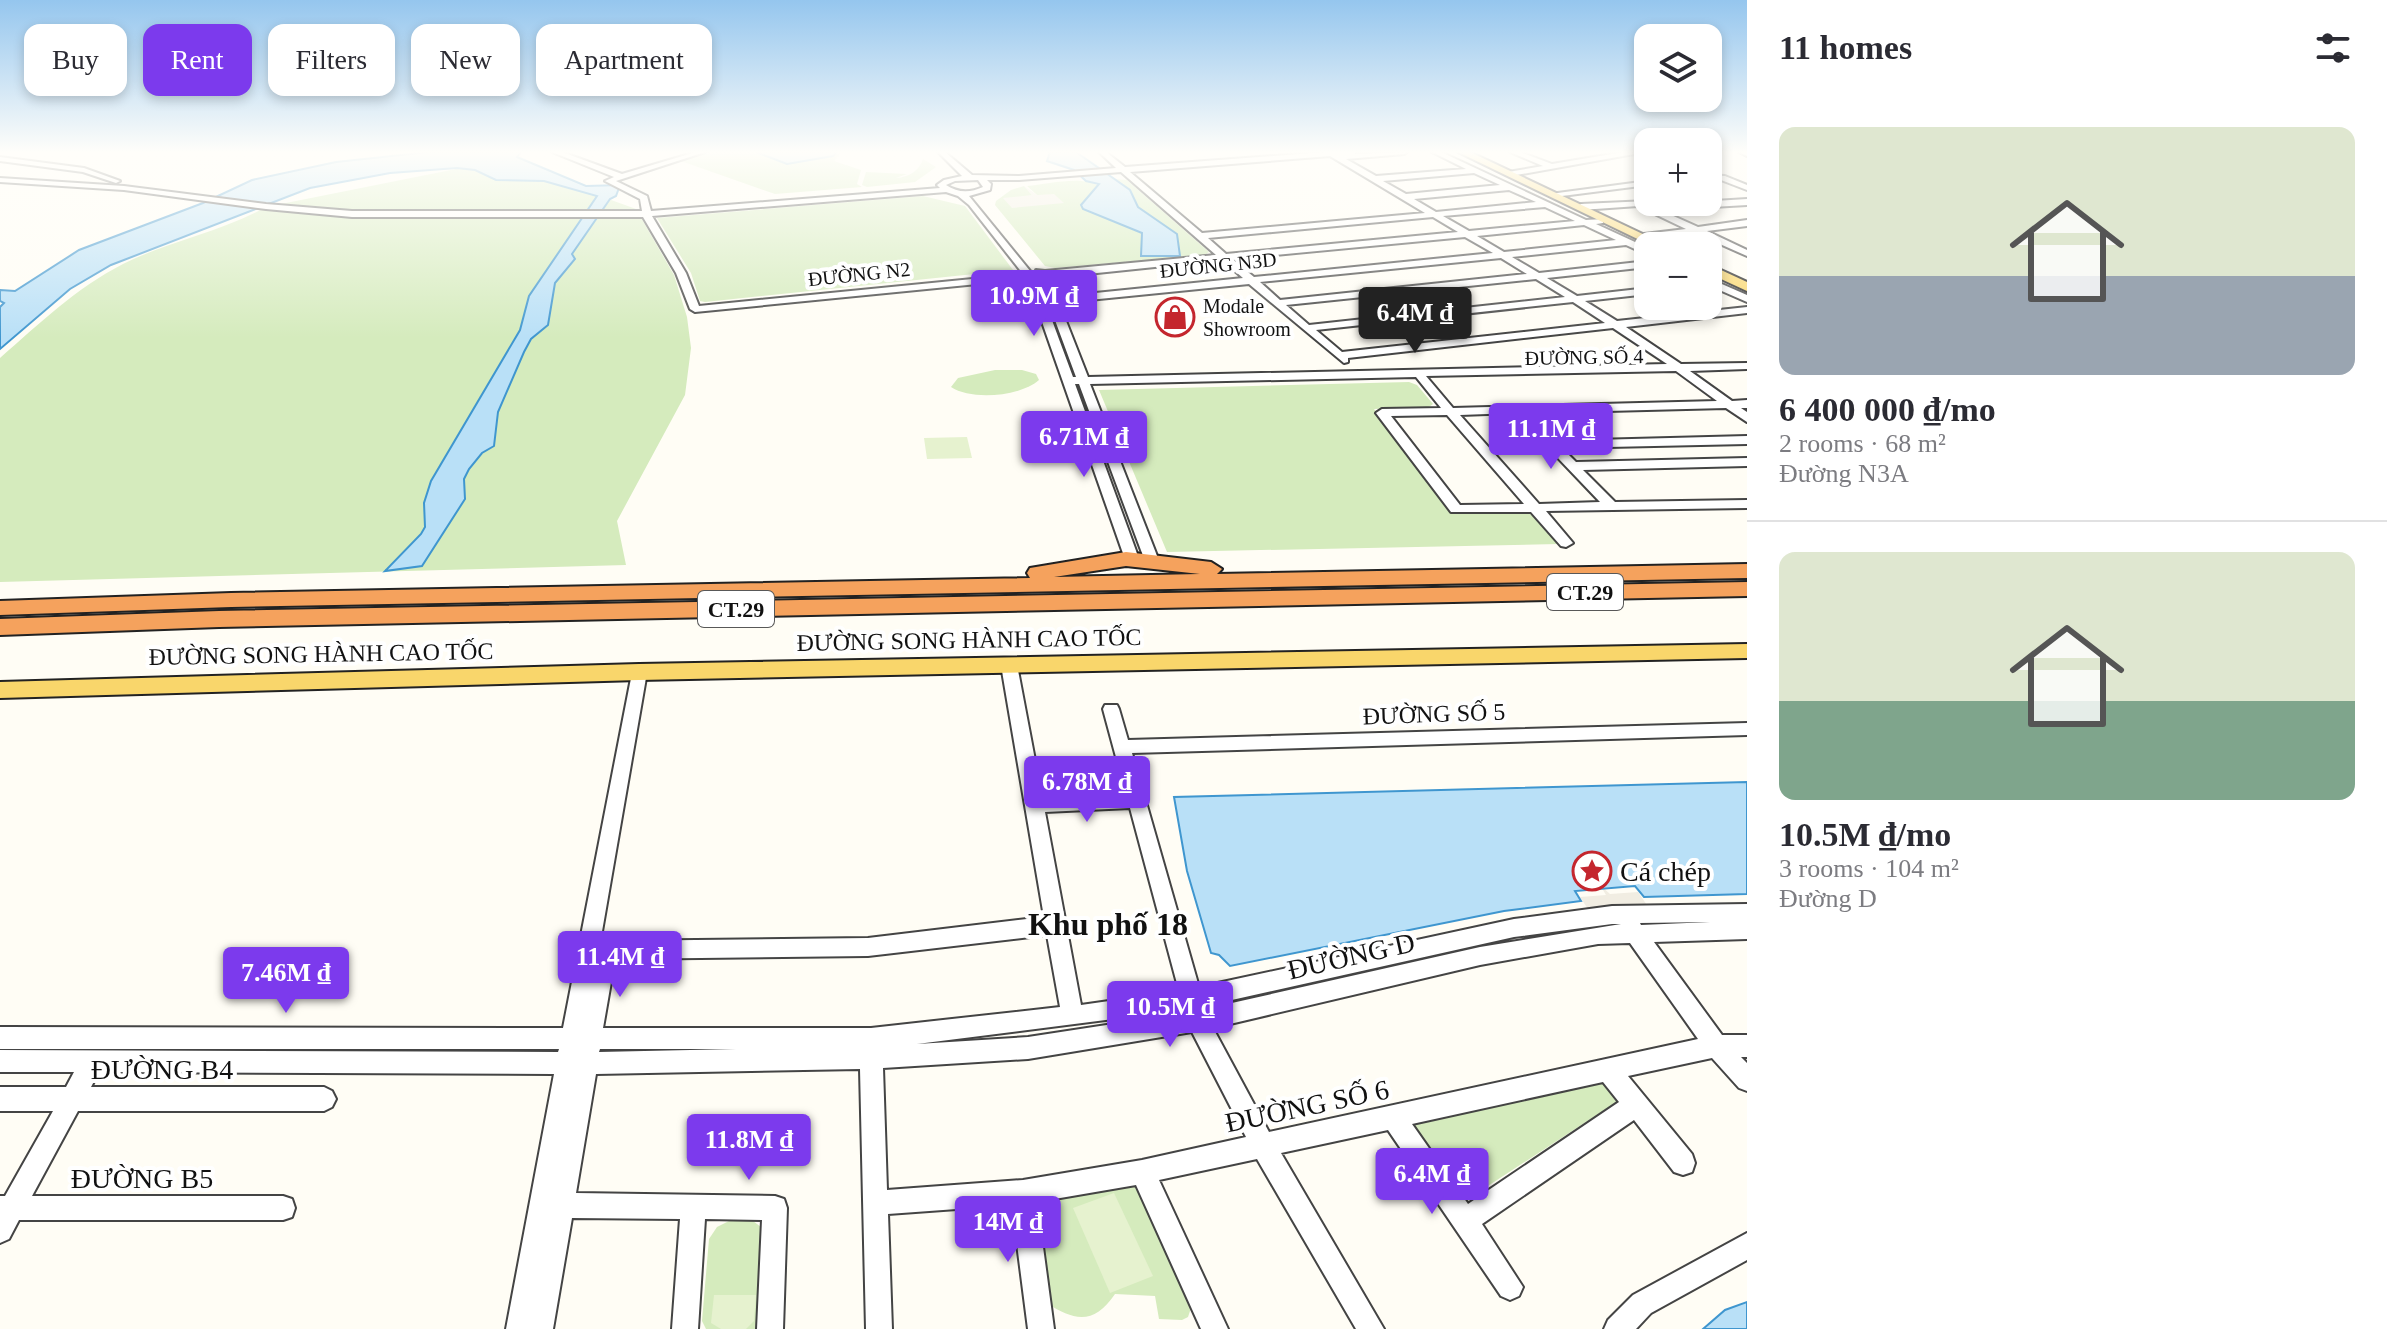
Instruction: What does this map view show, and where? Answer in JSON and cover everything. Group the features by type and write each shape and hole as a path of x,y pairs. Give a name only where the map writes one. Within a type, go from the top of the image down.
{"highway":[{"path":"900,587 1008,578 1100,561 1142,560 1250,574 1329,579"},
{"path":"1426,586 1747,562"},
{"name":"CT.29","path":"0,627 1426,586 1747,571"},
{"name":"CT.29","path":"0,608 1329,579 1426,586 1747,589"},
{"path":"1426,586 1747,596"}],"main road":[{"path":"1588,214 1634,236"},
{"path":"1590,214 1634,235"},
{"path":"1722,282 1746,290"},
{"name":"ĐƯỜNG SONG HÀNH CAO TỐC","path":"0,690 639,672 1747,651"}],"street":[{"name":"ĐƯỜNG N2","path":"649,214 681,273 695,309 1600,221"},
{"path":"991,214 1006,245 1036,276 1040,302 1076,383 1142,560"},
{"path":"996,214 1052,300 1076,383"},
{"path":"1175,214 1364,377 1685,370"},
{"path":"1200,236 1433,214"},
{"path":"1433,214 1616,325 1685,370 1747,418"},
{"path":"1573,214 1634,245"},
{"path":"1669,216 1747,253"},
{"path":"1688,232 1747,223"},
{"name":"ĐƯỜNG N3D","path":"1040,302 1627,242"},
{"path":"1006,245 1018,244"},
{"path":"1278,303 1634,266"},
{"path":"1307,328 1634,293"},
{"path":"1339,356 1747,310"},
{"name":"ĐƯỜNG SỐ 4","path":"1076,383 1421,378 1747,368"},
{"path":"1421,378 1566,543"},
{"path":"1747,404 1382,413 1456,509 1747,504"},
{"path":"1517,409 1611,506"},
{"path":"1551,445 1747,440"},
{"path":"1661,442 1685,463"},
{"path":"1572,466 1747,462"},
{"path":"1009,665 1072,1016"},
{"path":"540,1329 563,1205 579,1051 639,672"},
{"path":"1111,709 1194,1010 1264,1147 1371,1329"},
{"name":"ĐƯỜNG SỐ 5","path":"1122,747 1747,729"},
{"path":"1034,805 1137,801"},
{"name":"ĐƯỜNG D","path":"579,1051 1028,1048 1194,1010 1598,935 1628,924 1747,913"},
{"path":"1628,924 1716,1046 1747,1080"},
{"name":"ĐƯỜNG D","path":"1628,924 1747,930"},
{"path":"519,1329 579,1051 606,950 868,947 1055,925"},
{"name":"ĐƯỜNG D","path":"871,1048 1072,1016 1194,1010"},
{"path":"0,1038 579,1051"},
{"name":"ĐƯỜNG SỐ 6","path":"876,1203 1023,1192 1142,1172 1716,1046 1747,1046"},
{"path":"871,1048 879,1329"},
{"path":"0,1061 579,1051"},
{"path":"4,1215 93,1061"},
{"path":"1609,1071 1683,1163"},
{"name":"ĐƯỜNG B4","path":"0,1099 324,1099"},
{"path":"1464,1221 1636,1105"},
{"path":"1394,1118 1510,1287"},
{"path":"1142,1172 1215,1329 1207,1329"},
{"path":"1023,1192 1041,1329"},
{"path":"563,1205 775,1208 770,1329"},
{"path":"685,1329 694,1205"},
{"name":"ĐƯỜNG B5","path":"4,1215 283,1208"},
{"path":"1617,1329 1642,1304 1747,1246"}],"green space":[{"path":"639,214 674,275 687,317 691,348 685,395 617,521 626,565 0,582 0,358 74,295 123,264 249,216"},
{"path":"705,214 971,214 1013,270 705,302 700,301 691,273 657,218"},
{"path":"1002,214 1095,214 1142,233 1142,256 1174,257 1177,234 1148,214 1166,214 1209,252 1205,255 1055,268 1045,266"},
{"path":"995,370 1022,370 1036,374 1039,380 1021,390 996,395 971,394 951,387 958,378"},
{"path":"1409,382 1417,385 1433,404 1429,407 1374,409 1453,511 1524,511 1534,516 1558,544 1167,552 1099,390"},
{"path":"967,437 972,458 927,459 924,438"},
{"path":"1601,1081 1609,1086 1618,1101 1468,1199 1460,1197 1412,1133 1413,1124 1419,1120"},
{"path":"1133,1181 1140,1187 1189,1298 1191,1308 1188,1317 1182,1320 1159,1319 1155,1296 1115,1294 1100,1311 1084,1317 1067,1314 1047,1303 1035,1210 1037,1201"},
{"path":"1114,1193 1153,1276 1110,1293 1073,1208"},
{"path":"735,1218 749,1218 765,1230 762,1329 706,1329 702,1321 709,1239 717,1227"},
{"path":"714,1295 756,1295 754,1321 746,1329 721,1329 711,1323"}],"shaded area":[{"path":"1600,885 1610,894 1638,892 1651,911 1592,915 1580,897 1606,895"}],"water":[{"path":"174,214 243,214 111,265 70,289 0,349 0,307 4,303 0,301 0,290 15,291 79,250"},
{"path":"585,214 600,214 572,254 575,259 555,283 548,325 531,339 524,352 498,412 494,446 482,453 464,479 465,499 422,566 385,571 425,527 424,503 431,481 520,330 529,296"},
{"path":"1095,214 1148,214 1177,234 1180,256 1141,256 1142,233"},
{"path":"1747,782 1747,894 1644,897 1635,886 1575,891 1581,901 1504,911 1230,966 1219,955 1211,953 1187,871 1174,797"},
{"path":"1747,1302 1747,1329 1703,1329 1725,1310"}],"place":[{"name":"Modale Showroom","path":"1175,317"},
{"name":"Cá chép","path":"1592,871"}],"district":[{"name":"Khu phố 18","path":"1108,924"}]}
